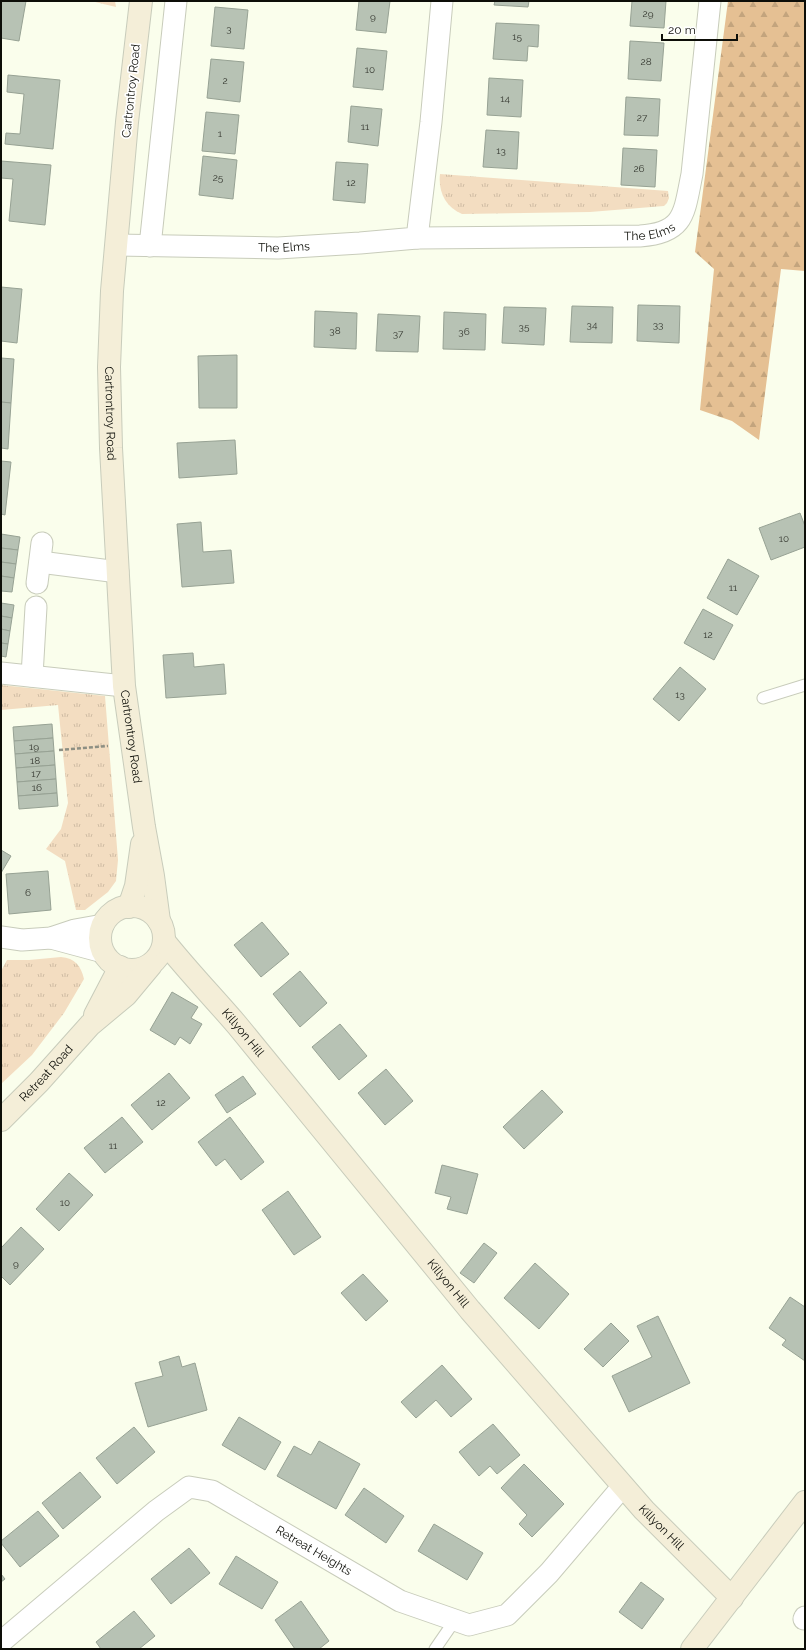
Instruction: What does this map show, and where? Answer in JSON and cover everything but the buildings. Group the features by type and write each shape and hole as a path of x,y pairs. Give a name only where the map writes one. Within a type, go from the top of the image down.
{"street":[{"name":"Cartrontroy Road","path":"141,1 127,122 116,245 112,291 109,367 124,686 144,827 154,876 162,948"},
{"path":"150,246 176,1"},
{"path":"417,238 442,1"},
{"name":"The Elms","path":"116,245 278,248 417,238 640,236 657,235 670,230 681,217 687,199 692,174 710,1"},
{"path":"37,583 41,552 118,572"},
{"path":"32,676 36,607"},
{"path":"1,673 124,686"},
{"name":"Cartrontroy Road","path":"129,907 136,886 144,827"},
{"path":"133,906 144,908 153,913 162,948 142,969 133,970 120,967 108,960 103,952 100,943 103,925 112,913 122,908 133,906"},
{"path":"1,937 22,940 51,938 76,930 103,925"},
{"path":"51,938 103,952"},
{"name":"Retreat Road","path":"1,1120 39,1082 90,1025 126,995 162,948"},
{"name":"Killyon Hill","path":"162,948 201,982 470,1310 623,1486 666,1532 732,1598"},
{"name":"Retreat Road","path":"90,1025 120,967"},
{"name":"Retreat Heights","path":"1,1642 156,1511 189,1488 212,1491 400,1601 470,1625 507,1615 549,1573 623,1486"},
{"path":"692,1649 805,1502"}],"lane":[{"path":"763,698 805,685"},
{"path":"435,1649 455,1620"}],"path":[{"path":"59,750 133,746"}],"green space":[{"path":"91,1 115,1 116,7"},
{"path":"728,1 805,1 805,271 781,269 759,440 732,421 700,410 714,269 695,252"},
{"path":"440,174 668,191 669,198 664,206 590,212 462,214 451,207 444,198 440,186"},
{"path":"1,685 105,696 118,860 116,881 108,892 85,910 76,910 65,861 46,849 61,829 68,803 58,705 1,710"},
{"path":"61,957 74,961 81,970 84,979 64,1013 32,1055 1,1084 1,971 7,960 29,960"}]}
